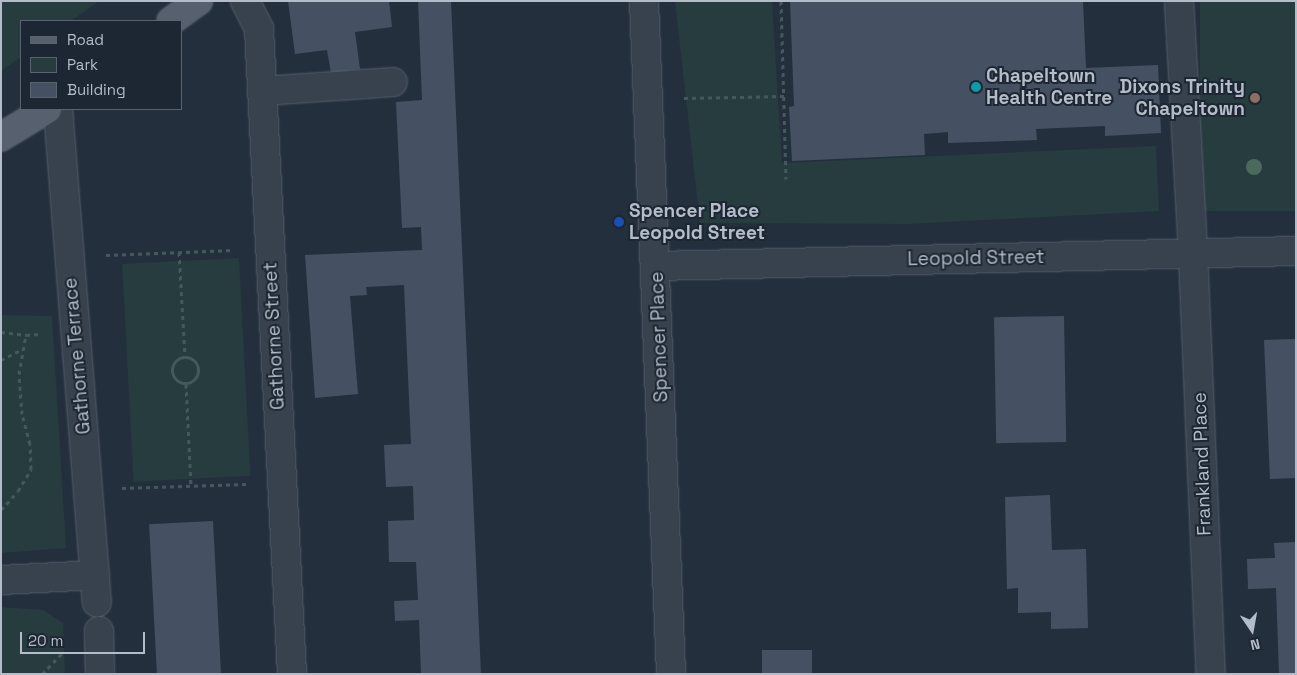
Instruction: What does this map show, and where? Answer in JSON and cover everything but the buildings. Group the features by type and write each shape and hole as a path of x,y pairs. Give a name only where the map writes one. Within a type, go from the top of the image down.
{"main road":[{"path":"172,20 199,1"},
{"path":"1,137 45,110"}],"street":[{"name":"Gathorne Street","path":"245,1 259,29 292,674"},
{"name":"Spencer Place","path":"644,1 671,674"},
{"name":"Frankland Place","path":"1179,1 1193,254 1211,674"},
{"path":"262,91 393,82"},
{"name":"Gathorne Terrace","path":"58,110 97,602"},
{"name":"Leopold Street","path":"656,266 1296,251"},
{"path":"1,580 95,575"},
{"path":"99,631 100,674"}],"path":[{"path":"781,1 786,179"},
{"path":"648,98 784,96"},
{"path":"69,257 270,248"},
{"path":"179,252 185,357"},
{"path":"1,510 18,491 31,469 30,444 22,414 19,374 26,335"},
{"path":"1,360 24,348"},
{"path":"185,357 197,363 199,372 194,380 186,384 178,382 172,375 172,367 175,361 185,357"},
{"path":"186,384 191,486"},
{"path":"88,489 282,483"}],"green space":[{"path":"1,1 99,1 72,20 20,20 20,58 1,71"},
{"path":"675,1 772,1 782,163 1156,146 1159,211 908,224 700,223"},
{"name":"Dixons Trinity Chapeltown","path":"1200,1 1296,1 1296,211 1200,211"},
{"path":"239,258 250,476 134,482 122,264"},
{"path":"1,315 52,316 66,548 1,553"},
{"path":"1,607 43,610 63,623 65,674 1,674"}],"place":[{"name":"Chapeltown Health Centre","path":"976,87"},
{"name":"Dixons Trinity Chapeltown","path":"1255,98"},
{"name":"Spencer Place Leopold Street","path":"619,222"}]}
